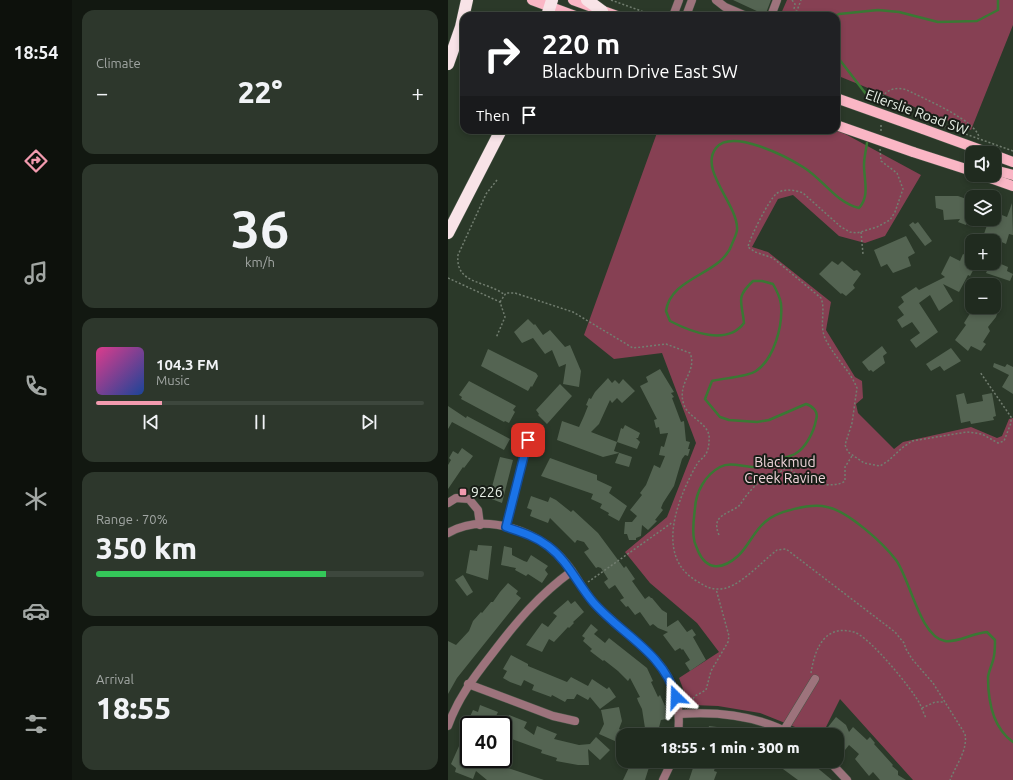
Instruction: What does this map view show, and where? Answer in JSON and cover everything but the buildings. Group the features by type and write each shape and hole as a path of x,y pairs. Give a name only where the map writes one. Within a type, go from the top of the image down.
{"highway":[{"path":"448,39 463,0"},
{"path":"464,12 467,0"},
{"path":"587,0 602,11"},
{"path":"448,64 460,30"},
{"path":"448,233 499,134"}],"main road":[{"path":"532,0 562,12"},
{"path":"573,0 605,12"},
{"name":"Ellerslie Road SW","path":"840,99 925,125 973,146"},
{"path":"840,126 965,169"},
{"path":"1001,158 1013,162"},
{"path":"946,162 965,165"},
{"path":"1001,172 1013,175"},
{"path":"1001,182 1013,186"}],"street":[{"path":"674,12 679,0"},
{"path":"688,12 692,0"},
{"path":"716,0 728,9 736,12"},
{"path":"772,12 776,0"},
{"path":"506,527 528,440"},
{"path":"448,503 456,498 469,499 478,510 480,525"},
{"path":"449,531 480,525 506,527 528,535 546,544 559,555 602,611 644,647 661,665 674,691 679,714 678,728"},
{"path":"448,726 455,708 468,684 526,611 555,584 572,571"},
{"path":"785,728 813,681"},
{"path":"468,684 552,716 575,721"},
{"path":"679,714 711,713 736,715 761,721 779,728"},
{"path":"663,780 669,768"},
{"path":"836,768 847,780"}],"path":[{"path":"611,0 644,12"},
{"path":"792,0 795,4 794,9 796,10"},
{"path":"796,10 801,0"},
{"path":"881,102 892,88 907,90 970,124 979,134 979,138"},
{"path":"925,125 979,138 1013,150"},
{"path":"880,146 881,161 897,173 903,189 895,212 890,220 861,232 854,233 845,230 803,193 796,190 785,190 776,194 772,200 755,230 748,247 755,252 773,258 821,298 823,305 822,325 824,336 857,388 852,423 845,445 848,452 852,456 864,463 880,466 912,441 968,432 982,434 998,443 1004,441 1011,423 1011,417 980,372"},
{"path":"497,180 486,194 458,255 457,263 460,272 468,278 496,288 505,295"},
{"path":"861,232 863,254"},
{"path":"448,278 500,302 505,317 496,338"},
{"path":"500,302 506,293 515,293 573,312 633,348 647,348 666,344 690,353 692,364 681,388 683,401 686,410 705,428 710,437 706,453 696,464 681,497 673,522 675,551 687,574 704,585 716,589 735,584 777,550 782,548 790,551 895,632 904,643 912,659 933,683 965,734 967,742 950,780"},
{"path":"719,535 716,527 719,519 731,509 740,505 743,499 751,492 756,483 772,473 778,473 784,468 788,468 800,477 808,480 830,485 841,484 846,479 845,467 852,456"},
{"path":"582,586 673,522"},
{"path":"688,705 695,696 706,690 712,672 728,642 729,636 716,589"},
{"path":"813,681 811,672 819,645 830,633 840,630 856,633 882,657 911,692 922,708 926,718"},
{"path":"922,708 935,702 945,702"}],"green space":[{"path":"787,0 1013,0 1013,25 971,130 840,77 840,12 782,12"},
{"name":"Blackmud Creek Ravine","path":"840,131 921,175 885,236 865,243 839,236 793,195 778,199 752,247 768,252 831,302 826,330 855,377 862,381 863,398 856,404 858,413 894,449 903,442 971,427 997,438 1002,436 1009,419 1013,418 1013,780 913,780 840,699 826,728 798,728 760,713 718,706 692,705 688,702 679,678 719,652 697,623 650,583 625,552 667,517 696,443 662,353 614,359 584,335 657,134 840,134"}],"waterway":[{"path":"840,14 878,10 899,12 938,22 977,21 998,10 998,0"},
{"path":"840,60 866,94"},
{"path":"867,143 864,165 866,188 864,198 859,208 836,196 803,167 773,151 760,146 734,141 724,143 716,148 712,156 712,166 715,176 735,218 737,227 736,233 732,244 718,263 686,283 677,290 670,299 666,311 670,321 698,333 708,335 728,334 737,330 744,323 741,300 747,287 753,281 762,281 773,284 780,299 781,313 779,332 768,359 762,366 752,373 712,381 705,399 720,417 729,420 757,422 769,420 806,404 815,410 817,417 809,439 803,448 795,454 759,467 724,465 715,470 706,479 697,496 693,527 694,542 702,558 706,562 710,565 721,566 732,561 738,556 765,522 770,518 786,511 812,506 827,507 855,521 883,545 896,560 922,619 936,637 945,641 950,641 987,632 995,640 994,656 988,677 989,695 996,722 1006,736 1013,742"}],"place":[{"name":"9226","path":"463,492"}],"route":[{"path":"528,440 506,527 528,535 546,544 559,555 594,603 654,656 667,675 676,697"}]}
